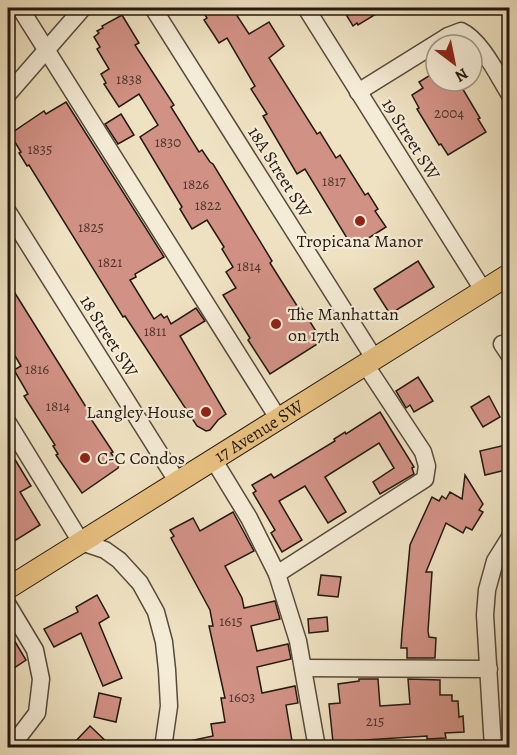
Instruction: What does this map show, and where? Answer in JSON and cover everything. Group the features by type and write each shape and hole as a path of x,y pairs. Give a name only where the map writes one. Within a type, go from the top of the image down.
{"main road":[{"name":"17 Avenue SW","path":"8,588 510,274"}],"street":[{"path":"20,8 279,418"},
{"path":"8,94 82,8"},
{"name":"18A Street SW","path":"153,8 370,361 423,452 427,466 425,479 277,574"},
{"name":"19 Street SW","path":"306,8 483,290"},
{"path":"358,92 448,36 461,31 469,35 477,44 510,94"},
{"name":"18 Street SW","path":"8,212 177,482"},
{"path":"8,423 81,542 110,552 141,583 156,612 164,642 169,706 163,747"},
{"path":"213,459 249,518 277,574 297,641 317,747"},
{"path":"493,747 485,615 487,590 495,561 510,537"},
{"path":"8,605 35,650 41,679 37,712 14,743 8,747"},
{"path":"303,668 489,669"}],"green space":[{"path":"509,574 509,707 503,644 504,607"}],"building":[{"path":"201,8 232,8 249,34 269,22 284,46 269,58 317,134 320,132 336,158 340,155 365,195 368,193 378,209 375,211 386,227 353,248 305,169 297,174 263,116 267,114 251,89 255,86 227,38 219,43 204,20 207,18"},
{"path":"342,8 386,8 353,26"},
{"path":"122,15 139,43 135,45 174,105 171,107 199,152 202,150 213,164 272,261 270,263 322,341 270,374 223,295 236,288 226,272 233,267 222,249 224,247 207,220 192,229 180,209 182,207 140,137 158,125 139,94 119,107 104,84 106,83 101,74 109,69 97,49 100,47 94,37 99,33 97,31 103,28 102,26"},
{"path":"424,79 424,93 465,93 486,132 448,155 441,144 439,145 417,109 419,108 412,95 423,88 419,82"},
{"path":"66,102 164,257 135,274 136,277 130,280 154,319 161,314 164,318 167,316 171,324 196,308 205,321 180,336 226,414 210,430 206,431 197,426 125,316 123,317 29,165 27,166 10,134 44,111 46,114"},
{"path":"121,114 134,135 118,144 105,124"},
{"path":"418,261 434,287 390,314 374,289"},
{"path":"8,282 91,415 89,416 119,465 82,493 56,455 58,454 53,446 55,445 24,396 28,394 14,370 21,366 8,344"},
{"path":"418,377 433,401 414,412 410,405 406,408 396,391"},
{"path":"489,396 500,417 483,427 471,407"},
{"path":"380,412 414,467 412,468 414,474 380,494 373,482 394,468 379,443 325,477 346,512 328,523 305,486 279,501 302,540 282,552 271,533 275,530 253,493 256,491 252,485 271,474 274,478"},
{"path":"510,444 510,469 485,475 480,451"},
{"path":"8,448 31,486 20,492 40,525 8,545"},
{"path":"465,475 483,504 479,510 483,512 472,530 466,527 463,533 446,523 426,572 432,572 428,631 429,637 436,638 435,658 407,658 407,648 401,648 410,545 432,497 439,501 442,496 446,499 450,492 462,499"},
{"path":"233,512 254,551 225,566 242,598 244,608 275,601 280,619 251,626 257,651 288,644 291,659 257,667 262,693 295,686 298,703 286,705 293,747 190,747 189,741 213,736 211,724 225,722 221,698 225,698 209,626 213,626 210,610 171,538 174,536 170,530 193,518 200,531"},
{"path":"321,575 341,577 338,597 318,595"},
{"path":"97,595 109,617 99,623 122,678 103,686 81,633 54,647 44,629 78,612 76,607"},
{"path":"327,617 328,631 309,633 308,619"},
{"path":"8,630 26,660 8,672"},
{"path":"359,679 378,679 380,706 410,704 408,679 440,680 440,695 452,695 452,701 458,701 459,717 463,716 464,732 445,733 446,738 427,739 427,736 333,742 329,704 340,703 338,684 359,681"},
{"path":"99,693 121,698 116,722 94,717"},
{"path":"90,726 112,747 70,747"}],"place":[{"name":"Tropicana Manor","path":"360,221"},
{"name":"The Manhattan on 17th","path":"276,324"},
{"name":"Langley House","path":"206,412"},
{"name":"C-C Condos","path":"85,458"}]}
